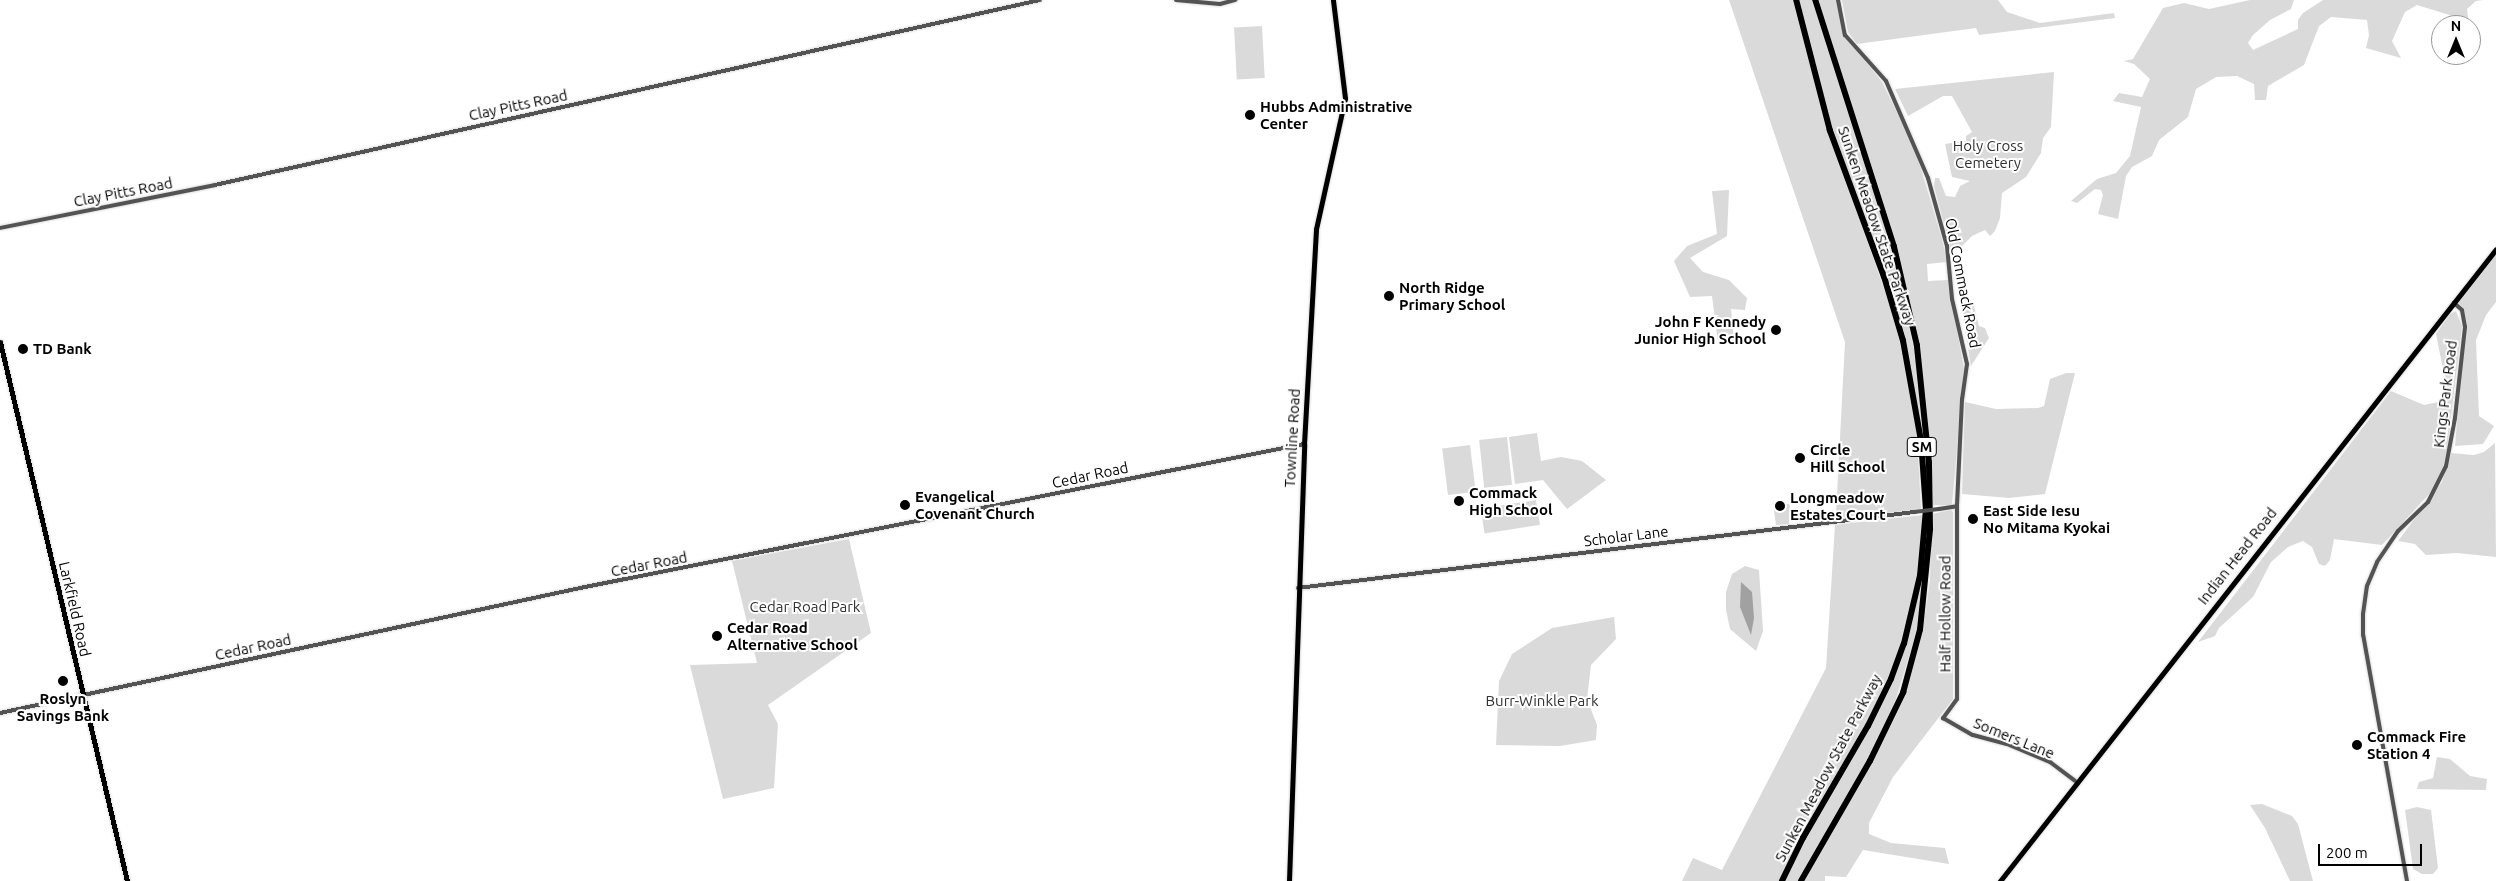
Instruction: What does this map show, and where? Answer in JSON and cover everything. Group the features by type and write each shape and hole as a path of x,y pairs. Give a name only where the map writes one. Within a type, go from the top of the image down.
{"highway":[{"name":"Sunken Meadow State Parkway","path":"1782,881 1803,838 1868,726 1891,679 1904,644 1920,576 1926,510 1920,431 1903,341 1884,277 1830,131 1796,0"},
{"name":"Sunken Meadow State Parkway","path":"1801,881 1870,761 1903,693 1920,630 1930,529 1929,463 1917,346 1892,238 1815,0"}],"main road":[{"name":"Townline Road","path":"1288,881 1304,444 1316,229 1323,185 1345,98 1333,0"},
{"name":"Indian Head Road","path":"2000,881 2075,781 2496,249"},
{"name":"Larkfield Road","path":"0,342 127,881"}],"street":[{"name":"Clay Pitts Road","path":"0,228 215,185 1040,0"},
{"path":"1176,0 1220,4 1235,0"},
{"name":"Old Commack Road","path":"1838,0 1845,35 1886,81 1896,109 1918,151 1947,246 1952,299 1967,364 1962,399 1957,506"},
{"name":"Kings Park Road","path":"2407,881 2363,635 2363,614 2366,586 2377,562 2398,531 2428,502 2446,466 2455,418 2465,327 2462,310 2454,303"},
{"name":"Cedar Road","path":"0,713 580,588 1304,444"},
{"name":"Scholar Lane","path":"1298,588 1957,506"},
{"name":"Half Hollow Road","path":"1943,718 1957,699 1957,506"},
{"name":"Somers Lane","path":"1943,718 1973,735 2007,744 2050,762 2075,781"}],"green space":[{"path":"1729,0 1793,0 1831,139 1895,320 1916,418 1921,509 1802,522 1801,519 1836,514 1845,342"},
{"path":"1798,0 1813,0 1886,228 1915,353 1924,428 1922,429 1908,355 1836,141"},
{"path":"1818,0 1836,0 1843,33 1882,82 1915,149 1942,239 1947,262 1927,264 1928,281 1948,280 1964,369 1952,505 1932,505 1926,400 1911,308 1891,227"},
{"path":"1842,0 1998,0 2007,12 2040,23 2114,13 2115,18 1979,35 1976,28 1857,44 1848,32"},
{"path":"2250,0 2294,0 2291,9 2270,20 2253,35 2248,43 2253,50 2298,29 2298,20 2303,13 2323,0 2483,0 2476,1 2467,9 2468,15 2450,15 2417,5 2405,12 2392,41 2401,58 2366,48 2369,35 2367,20 2331,17 2319,26 2304,65 2268,86 2266,100 2255,100 2254,84 2237,76 2216,77 2196,89 2188,117 2159,140 2152,156 2132,167 2126,176 2118,219 2098,214 2103,195 2101,190 2095,189 2077,203 2071,201 2097,179 2116,173 2130,156 2141,107 2113,101 2119,93 2142,97 2150,79 2134,64 2124,61 2133,59 2163,8 2184,3 2209,9"},
{"path":"1262,26 1265,78 1237,79 1234,27"},
{"name":"Holy Cross Cemetery","path":"2054,72 2051,127 2043,138 2041,153 2026,177 2002,193 2000,218 1995,231 1990,236 1985,230 1972,236 1959,249 1951,250 1934,186 1935,178 1939,178 1946,196 1955,197 1960,186 1970,181 1952,177 1945,144 1966,141 1966,136 1972,132 1952,96 1943,96 1908,116 1895,89"},
{"path":"1729,190 1727,236 1690,258 1703,272 1729,280 1747,298 1745,310 1731,309 1734,341 1718,343 1712,296 1690,297 1674,261 1687,246 1717,234 1712,191"},
{"path":"2496,249 2496,302 2486,315 2476,340 2479,416 2494,426 2483,444 2455,446 2465,327 2462,310 2454,303"},
{"path":"1961,306 1974,306 1979,326 1985,328 1989,338 1971,366"},
{"path":"2456,311 2462,326 2447,450 2442,471 2430,493 2382,545 2334,539 2330,560 2325,566 2319,564 2312,547 2303,541 2288,547 2271,562 2253,597 2219,628 2215,636 2198,642 2391,391 2424,405 2443,401 2447,389 2436,334 2450,314"},
{"path":"2066,373 2075,373 2045,494 2009,498 1962,494 1965,402 1996,409 2038,408 2044,406 2050,379"},
{"path":"1537,433 1541,461 1561,457 1582,461 1606,480 1567,509 1543,480 1515,484 1509,437"},
{"path":"1507,437 1512,485 1484,488 1479,440"},
{"path":"2495,443 2496,557 2457,553 2426,555 2415,544 2398,541 2442,482 2451,453 2474,455 2484,452"},
{"path":"1470,445 1476,492 1448,495 1442,448"},
{"path":"1536,500 1540,525 1485,533 1481,509"},
{"path":"1773,503 1790,504 1789,524 1776,525"},
{"path":"1951,510 1953,512 1953,699 1893,777 1869,823 1869,834 1891,843 1945,848 1949,864 1863,850 1846,877 1825,876 1825,881 1804,881 1895,718 1907,685 1925,615 1930,580 1932,514"},
{"path":"1923,515 1917,580 1906,628 1891,676 1870,719 1803,831 1779,881 1682,881 1693,858 1722,870 1826,668 1835,525"},
{"name":"Cedar Road Park","path":"849,539 871,633 768,705 778,724 774,788 723,799 690,665 757,663 732,561"},
{"path":"1745,566 1759,570 1763,631 1756,651 1730,629 1726,610 1726,592 1732,574"},
{"path":"1924,567 1918,627 1893,708 1864,768 1798,881 1784,881 1806,835 1893,682 1908,636"},
{"name":"Burr-Winkle Park","path":"1614,617 1616,639 1591,665 1587,699 1597,725 1596,740 1560,746 1496,745 1499,681 1512,654 1552,628"},
{"path":"2437,757 2450,759 2470,776 2487,779 2486,790 2417,789 2419,782 2433,778"},
{"path":"2262,804 2292,816 2298,824 2313,881 2290,881 2265,828 2250,805"},
{"path":"2417,807 2431,810 2438,868 2433,874 2422,874 2413,869 2405,810"}],"shaded area":[{"path":"1741,582 1752,592 1754,618 1751,635 1740,607"}],"place":[{"name":"Hubbs Administrative Center","path":"1250,115"},
{"name":"North Ridge Primary School","path":"1389,296"},
{"name":"John F Kennedy Junior High School","path":"1776,330"},
{"name":"TD Bank","path":"23,349"},
{"name":"Circle Hill School","path":"1800,458"},
{"name":"Commack High School","path":"1459,501"},
{"name":"Evangelical Covenant Church","path":"905,505"},
{"name":"Longmeadow Estates Court","path":"1780,506"},
{"name":"East Side Iesu No Mitama Kyokai","path":"1973,519"},
{"name":"Cedar Road Alternative School","path":"717,636"},
{"name":"Roslyn Savings Bank","path":"63,681"},
{"name":"Commack Fire Station 4","path":"2357,745"}]}
